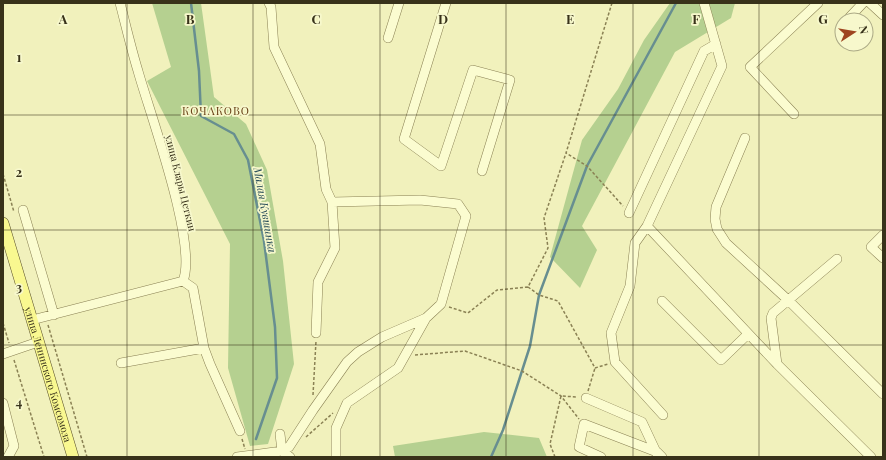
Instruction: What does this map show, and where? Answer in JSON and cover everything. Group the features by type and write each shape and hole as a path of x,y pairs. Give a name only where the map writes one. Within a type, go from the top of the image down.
{"main road":[{"name":"улица Ленинского Комсомола","path":"3,223 6,243 32,320 73,457"}],"street":[{"name":"улица Клары Цеткин","path":"120,3 138,71 176,198 186,260 183,281"},
{"path":"269,3 274,47 320,144 326,190 332,202 335,248 318,282 316,333"},
{"path":"388,38 399,3"},
{"path":"446,3 404,139 441,166 473,70 510,80 482,171"},
{"path":"663,415 615,362 611,333 630,286 635,243 647,226 722,66 704,3"},
{"path":"794,114 750,67 818,3"},
{"path":"855,12 863,3"},
{"path":"870,3 883,15"},
{"path":"628,213 704,51 716,44"},
{"path":"745,138 716,207 715,219 718,229 726,243 788,300 883,394"},
{"path":"332,202 420,200 458,204 466,216 441,304 426,318 398,368 347,403 336,428 336,457"},
{"path":"23,210 54,315"},
{"path":"647,226 777,364 871,457"},
{"path":"883,235 871,247 883,258"},
{"path":"777,364 771,318 773,313 837,259"},
{"path":"186,260 193,288 204,348 240,431"},
{"path":"32,320 183,281 193,288"},
{"path":"662,301 721,360 748,334"},
{"path":"242,456 282,451 289,447 347,362 358,352 382,337 426,318"},
{"path":"7,352 38,342"},
{"path":"121,363 204,348"},
{"path":"586,398 642,422 659,455"},
{"path":"3,405 14,446 8,457"},
{"path":"583,457 579,447 584,424 659,455"},
{"path":"280,434 282,451 290,457"},
{"path":"579,447 601,457"}],"path":[{"path":"528,287 548,248 544,218 566,153 612,3"},
{"path":"566,153 587,166 628,213"},
{"path":"441,304 468,313 497,290 528,287 540,295 558,301 595,368 586,398 561,396"},
{"path":"3,323 7,352 44,457"},
{"path":"313,410 316,333"},
{"path":"404,358 425,353 465,351 522,371 561,396 584,424"},
{"path":"595,368 615,362"},
{"path":"555,457 550,444 561,396"},
{"path":"306,438 335,412"},
{"path":"240,431 242,456"}],"green space":[{"path":"152,3 201,3 214,97 246,124 267,170 283,261 294,364 268,444 250,446 228,368 230,244 147,81 171,67"},
{"path":"670,3 735,3 731,18 675,52 582,226 597,250 580,288 550,257 582,140 618,89 644,40"},
{"path":"484,432 539,438 547,457 395,457 393,446"}],"waterway":[{"name":"Малая Кувшинка","path":"191,3 199,71 201,116 234,134 248,160 264,241 275,327 277,378 256,439"},
{"path":"491,457 503,430 530,346 539,295 587,166 676,3"}],"district":[{"name":"КОЧАКОВО","path":"216,111"}]}
